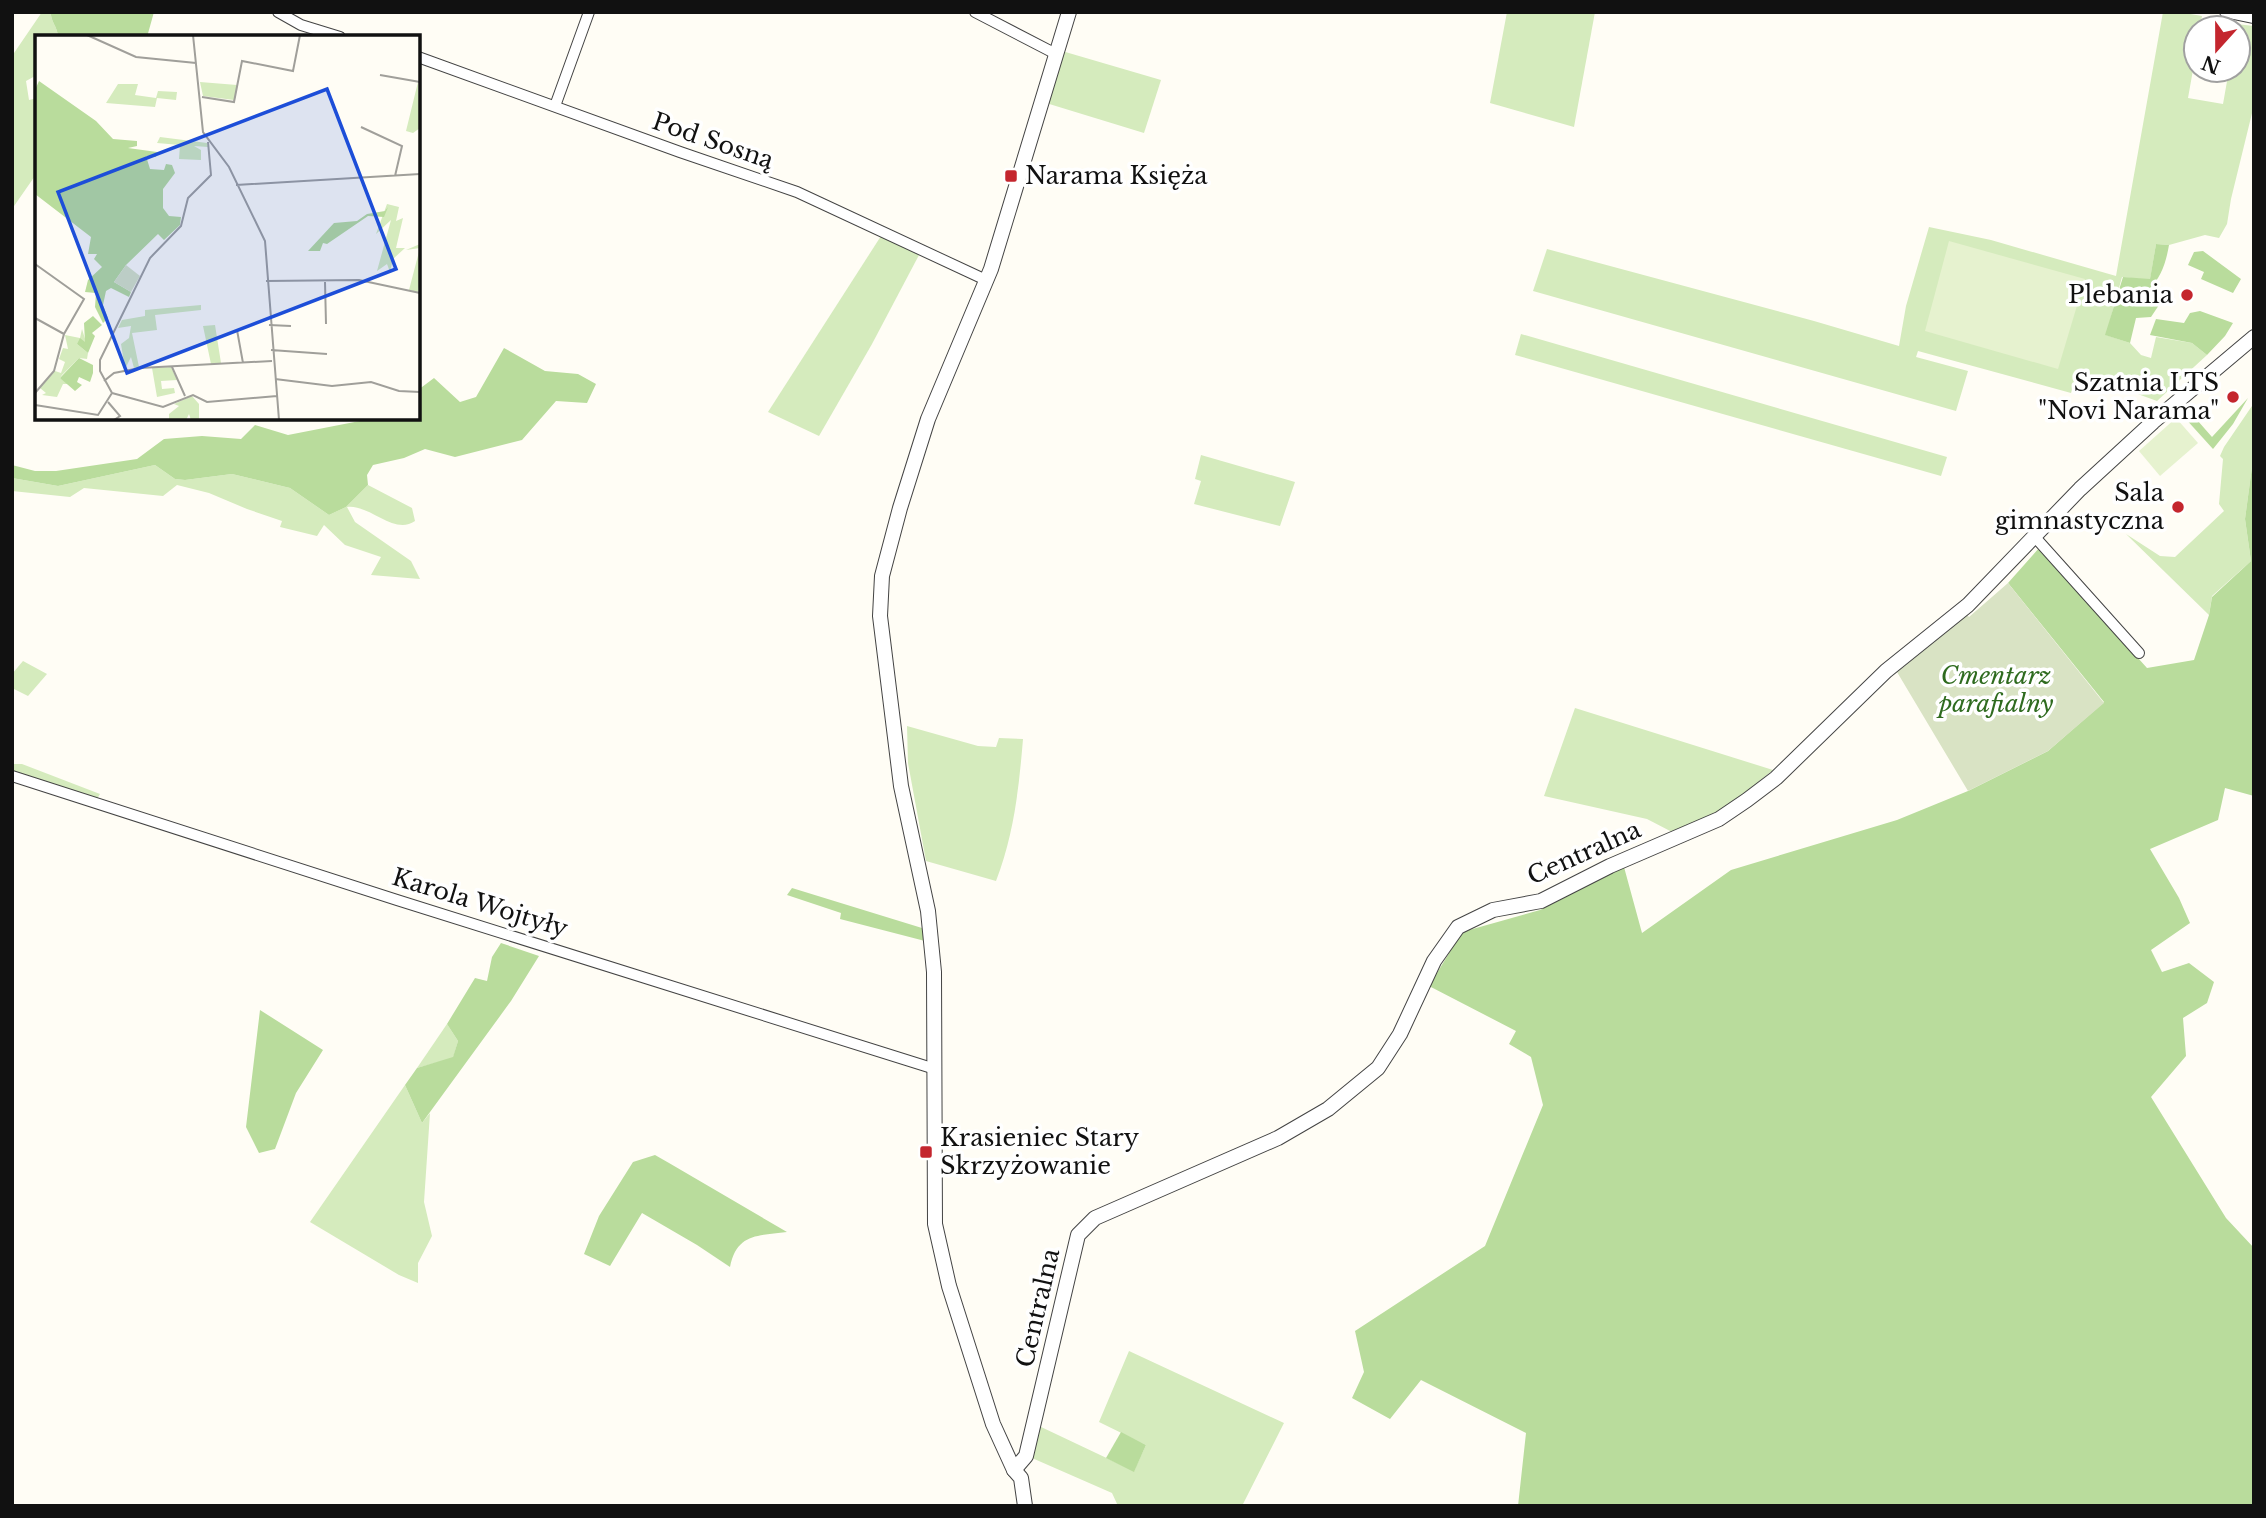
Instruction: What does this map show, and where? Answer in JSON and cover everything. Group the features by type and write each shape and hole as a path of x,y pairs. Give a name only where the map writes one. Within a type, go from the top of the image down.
{"street":[{"path":"278,12 300,25 333,35"},
{"path":"555,106 589,12"},
{"path":"975,12 1056,54"},
{"path":"1025,1506 1021,1478 1014,1470 993,1424 949,1286 935,1224 934,972 928,911 901,786 880,616 882,576 900,508 928,419 986,281 1069,12"},
{"path":"2225,12 2254,18"},
{"name":"Pod Sosną","path":"420,58 797,192 986,281"},
{"name":"Centralna","path":"1014,1470 1026,1457 1078,1235 1095,1218 1278,1138 1328,1109 1378,1068 1401,1034 1434,961 1458,927 1493,910 1541,901 1610,866 1719,819 1776,778 1886,671 1968,605 2080,489 2143,431 2254,337"},
{"path":"2035,537 2139,653"},
{"name":"Karola Wojtyły","path":"12,776 405,903 935,1069"}],"green space":[{"path":"42,12 51,12 58,35 35,35 35,76 26,81 29,100 35,98 35,176 12,209 12,56"},
{"path":"51,12 154,12 148,35 58,35"},
{"path":"1507,12 1595,12 1574,127 1490,103"},
{"path":"2163,12 2190,14 2182,14 2182,84 2190,84 2188,98 2223,104 2227,84 2252,84 2254,26 2254,105 2227,224 2219,238 2205,235 2169,245 2156,244 2150,280 2122,277 2106,335 2130,343 2141,355 2151,358 2156,337 2192,343 2207,355 2157,401 2077,372 2071,393 1918,351 1916,357 1968,371 1956,411 1533,291 1547,249 1899,346 1906,306 1929,227 1991,240 2116,276"},
{"path":"1062,51 1161,80 1144,133 1046,103"},
{"path":"881,236 919,255 819,436 768,412"},
{"path":"1949,241 2085,279 2058,369 1925,331"},
{"path":"2156,244 2169,245 2162,269 2149,290 2163,299 2151,317 2136,318 2130,343 2105,335 2123,277 2150,279"},
{"path":"2203,251 2241,279 2233,293 2201,279 2204,272 2188,265 2194,252"},
{"path":"2200,311 2233,323 2207,355 2192,343 2150,335 2156,319 2184,323 2190,313"},
{"path":"1521,334 1947,457 1941,476 1515,355"},
{"path":"504,348 545,371 578,374 596,384 587,403 556,401 522,440 455,457 425,449 404,458 373,465 367,475 368,485 346,507 329,515 290,488 232,474 175,479 155,465 58,486 12,478 12,465 35,471 56,471 137,459 164,439 202,436 241,439 255,425 288,435 365,420 420,420 420,388 434,378 460,402 476,397"},
{"path":"2248,398 2233,424 2213,449 2184,417 2190,412 2212,437"},
{"path":"2254,403 2254,452 2245,519 2251,561 2212,596 2209,615 2126,534 2160,556 2175,557 2224,511 2219,504 2223,459 2220,456"},
{"path":"2176,418 2198,443 2160,476 2139,451"},
{"path":"2254,452 2254,796 2225,788 2218,820 2150,849 2179,898 2190,923 2151,950 2162,972 2189,963 2214,982 2207,1003 2183,1018 2186,1056 2151,1097 2226,1218 2254,1248 2254,1506 1518,1506 1526,1433 1421,1380 1390,1419 1352,1398 1364,1372 1355,1331 1485,1246 1543,1105 1531,1057 1509,1044 1516,1031 1429,986 1462,932 1540,910 1624,867 1642,933 1731,870 1897,820 1968,791 2048,751 2104,702 2008,583 2039,548 2147,668 2194,660 2212,597 2251,561 2245,519"},
{"path":"1201,455 1295,482 1280,526 1194,504 1201,481 1195,479"},
{"path":"155,465 175,479 232,474 290,488 329,515 346,507 368,485 412,508 415,521 399,525 356,507 347,507 355,522 411,561 420,579 371,575 381,557 345,545 324,525 317,536 280,527 282,521 209,493 177,485 163,496 84,488 70,497 12,491 12,478 58,486"},
{"name":"Cmentarz parafialny","path":"2008,583 2104,703 2048,751 1968,791 1897,672 1967,615 1969,617"},
{"path":"23,661 47,674 28,696 12,688 12,674"},
{"path":"1575,708 1773,770 1722,811 1674,833 1647,819 1544,796"},
{"path":"907,726 978,746 996,747 999,738 1023,739 1011,829 996,881 926,861 908,763"},
{"path":"12,764 22,764 100,794 97,799 12,772"},
{"path":"792,888 922,928 925,941 840,919 841,913 787,895"},
{"path":"501,943 539,956 511,1001 422,1123 405,1085 417,1068 453,1057 458,1041 447,1024 475,978 487,981 492,957"},
{"path":"260,1010 323,1050 296,1093 275,1149 259,1153 246,1127"},
{"path":"447,1024 458,1041 453,1058 417,1068"},
{"path":"405,1085 422,1123 430,1113 424,1202 432,1236 418,1263 418,1283 399,1275 310,1222"},
{"path":"655,1155 787,1232 758,1236 743,1242 733,1256 730,1267 642,1213 610,1266 584,1254 599,1216 633,1162"},
{"path":"1129,1351 1284,1423 1242,1506 1118,1506 1112,1493 1032,1458 1039,1426 1134,1471 1146,1445 1099,1422"},
{"path":"1121,1432 1146,1445 1134,1472 1106,1458"}],"place":[{"name":"Narama Księża","path":"1011,176"},
{"name":"Plebania","path":"2187,295"},
{"name":"Szatnia LTS \"Novi Narama\"","path":"2233,397"},
{"name":"Sala gimnastyczna","path":"2178,507"},
{"name":"Krasieniec Stary Skrzyżowanie","path":"926,1152"}]}
